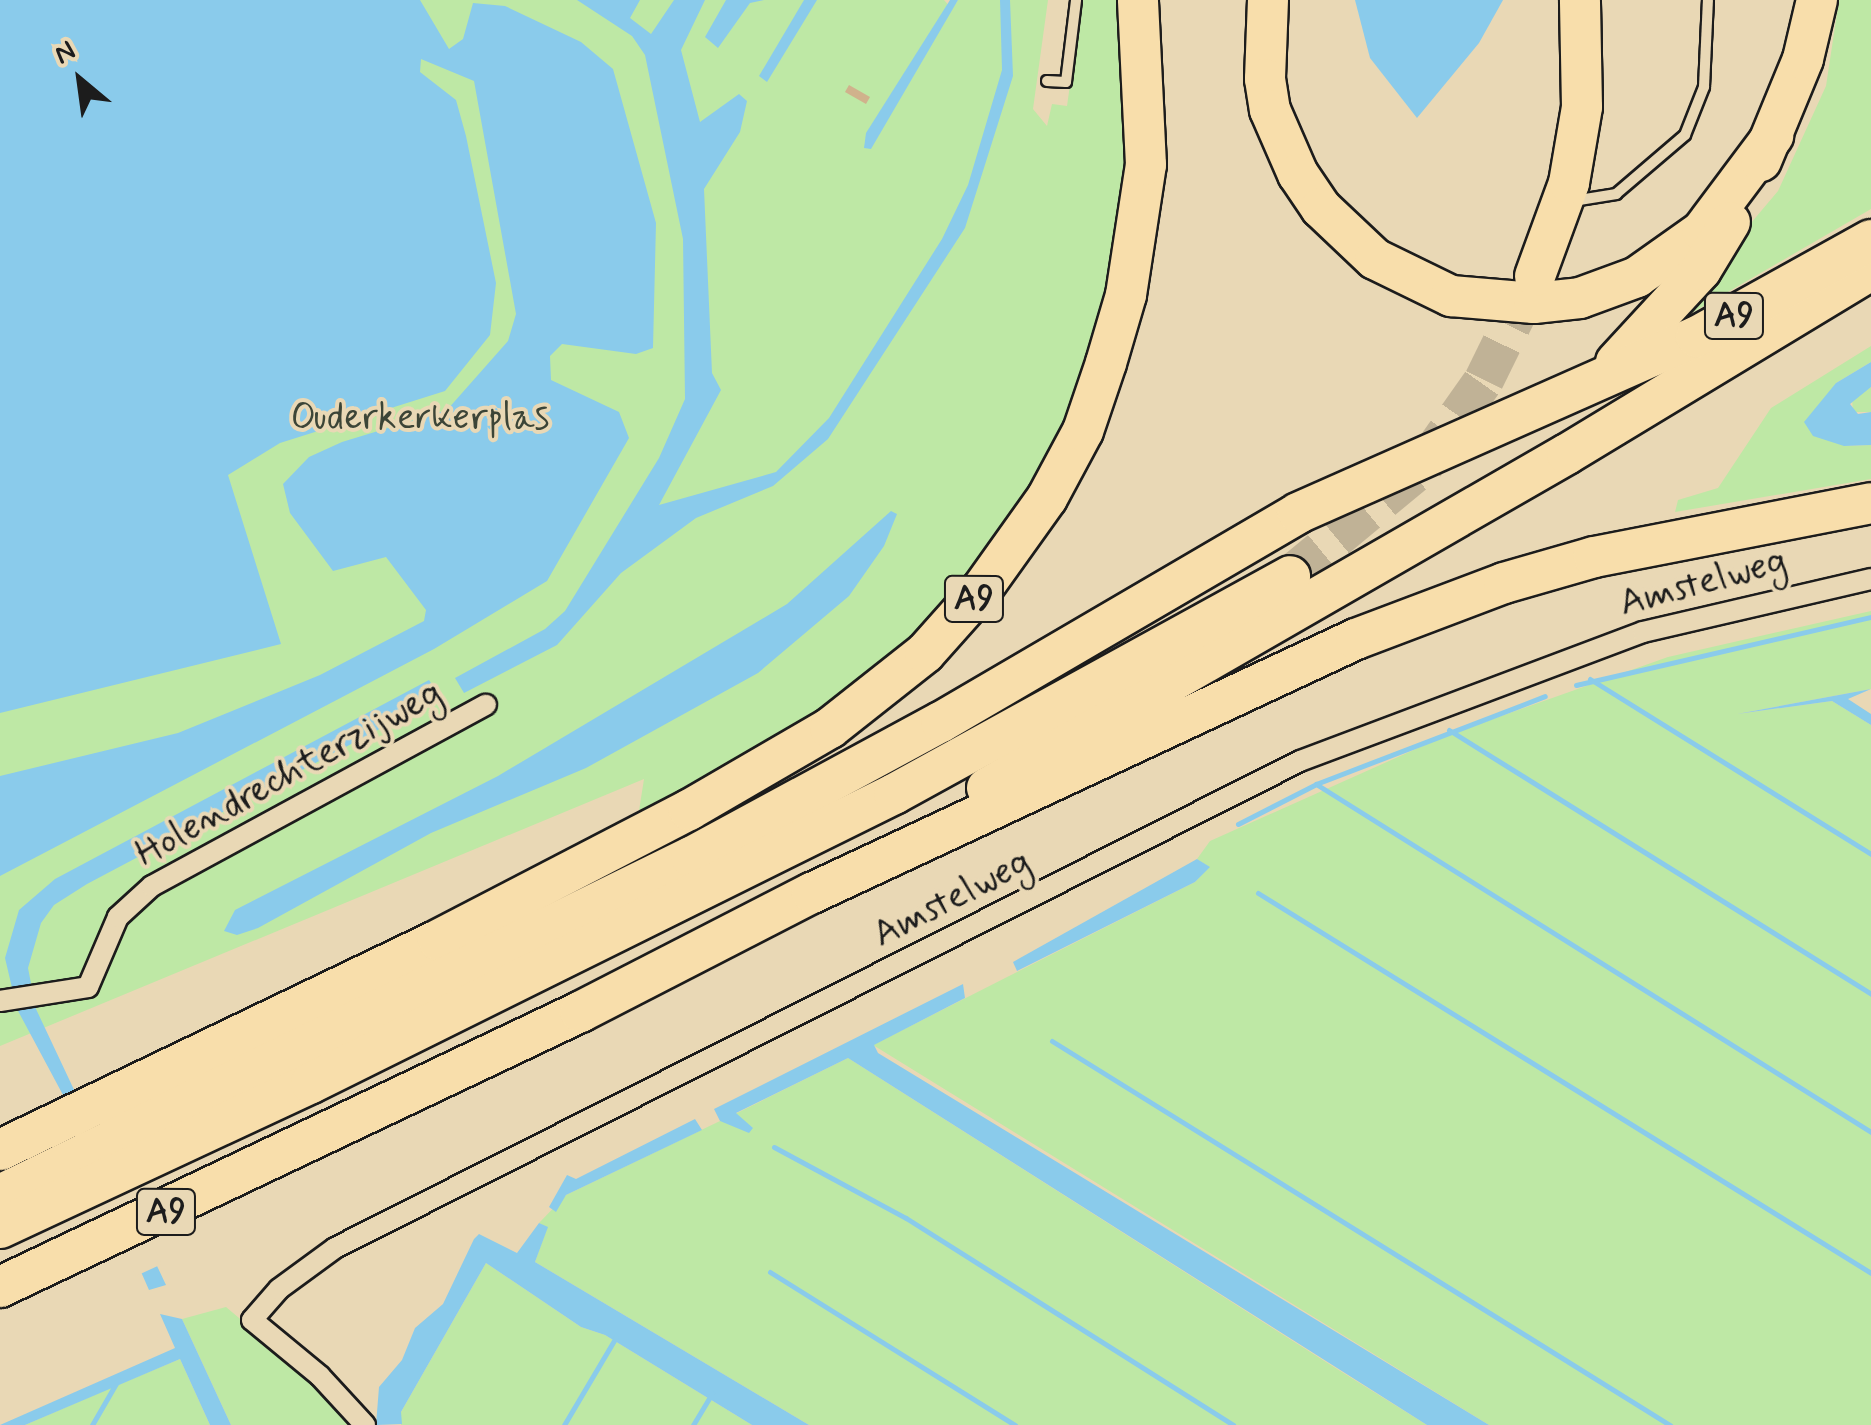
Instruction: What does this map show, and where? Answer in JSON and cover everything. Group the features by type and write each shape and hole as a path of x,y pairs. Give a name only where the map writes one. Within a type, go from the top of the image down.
{"highway":[{"name":"A9","path":"0,1150 438,940 774,762 830,728 949,628 1048,498 1082,431 1126,295 1146,165 1138,0"},
{"name":"A9","path":"1268,0 1264,79 1298,174 1330,218 1375,260 1451,296 1534,303 1580,298 1637,277 1702,231 1773,136"},
{"path":"1535,276 1563,198 1582,107 1580,0"},
{"name":"A9","path":"1592,383 1663,317 1702,270 1773,136 1803,59 1817,0"},
{"name":"A9","path":"208,1114 940,722 1298,512 1696,337 1871,240"},
{"name":"A9","path":"812,893 1871,270"},
{"name":"A9","path":"0,1287 238,1178 812,893 1236,691 1440,605 1660,540 1871,503"},
{"name":"A9","path":"0,1228 64,1183 894,794 1290,576"},
{"name":"A9","path":"0,1196 64,1183"}],"street":[{"name":"Amstelweg","path":"359,1417 252,1320 279,1289 335,1248 1300,760 1643,632 1871,579"},
{"name":"Holendrechterzijweg","path":"4,1000 88,988 118,918 152,886 486,705"}],"lane":[{"path":"1047,81 1066,82 1076,0"},
{"path":"1563,198 1616,194 1685,134 1704,87 1708,0"}],"green space":[{"name":"Ouderkerkerplas","path":"0,0 944,0 952,9 958,0 1048,0 1033,109 1047,126 1052,104 1067,106 1082,0 1122,0 1128,40 1125,231 1085,380 1043,477 915,643 827,711 638,817 644,779 0,1046"},
{"path":"1839,0 1871,0 1871,209 1659,332 1778,191 1826,86"},
{"path":"1871,346 1871,362 1836,383 1844,446 1871,445 1871,479 1675,512 1678,500 1718,488 1771,408"},
{"path":"1871,387 1871,412 1853,412 1852,398"},
{"path":"1871,611 1871,689 1737,714 1832,701 1871,725 1871,1425 1489,1425 873,1045 1195,882 1209,867 1197,859 1210,841 1445,736 1668,657"},
{"path":"848,1058 1427,1425 809,1425 535,1262 547,1228 539,1223 566,1195 720,1121 731,1123 735,1114"},
{"path":"486,1263 581,1327 605,1335 752,1425 401,1425 401,1412"},
{"path":"226,1307 335,1399 356,1425 231,1425 182,1319"},
{"path":"180,1359 210,1425 25,1425 108,1389"}],"water":[{"name":"Ouderkerkerplas","path":"0,0 420,0 449,49 463,39 473,3 505,6 581,42 613,69 656,223 653,348 636,354 562,344 550,356 551,380 619,412 629,438 547,581 434,649 0,876 0,776 178,733 320,675 424,621 426,610 386,557 333,571 290,513 283,484 309,457 342,442 447,410 508,341 516,314 474,81 421,59 420,72 456,100 466,136 496,283 490,335 445,391 280,443 228,475 281,644 0,713"},
{"path":"577,0 640,0 630,18 651,34 674,0 705,0 681,50 700,122 739,94 747,101 740,132 704,189 712,373 721,390 659,505 776,472 829,418 942,239 968,185 1002,70 1000,0 1010,0 1013,76 965,228 828,439 773,486 696,518 621,573 557,645 464,693 455,678 545,629 565,611 659,458 685,399 683,239 645,55 632,36"},
{"path":"726,0 764,0 750,3 718,48 705,37"},
{"path":"804,0 817,0 767,82 759,76"},
{"path":"950,0 958,0 871,149 864,148 866,133"},
{"path":"1355,0 1503,0 1479,43 1417,118 1370,58"},
{"path":"1871,362 1871,387 1850,404 1858,414 1871,412 1871,445 1844,446 1813,436 1804,422 1836,383"},
{"path":"891,511 897,514 884,546 849,596 758,673 586,768 431,833 258,928 237,935 224,931 235,910 498,776 787,604"},
{"path":"429,680 440,697 87,884 54,905 41,923 28,968 36,1009 166,1285 149,1290 63,1095 17,1009 5,958 19,910 55,879"},
{"path":"1871,689 1848,699 1871,714 1871,725 1832,701 1737,714"},
{"path":"1197,859 1210,867 1195,882 1017,971 1013,962"},
{"path":"963,984 965,998 874,1045 878,1053 1489,1425 1427,1425 848,1058 736,1113 753,1128 749,1133 720,1121 714,1109"},
{"path":"695,1119 702,1130 566,1195 556,1212 549,1207 567,1175 576,1179"},
{"path":"539,1223 548,1227 535,1262 809,1425 752,1425 605,1335 581,1327 486,1263 401,1412 402,1424 376,1425 379,1387 402,1360 415,1328 443,1304 474,1239 479,1234 517,1253"},
{"path":"160,1314 182,1319 231,1425 210,1425 180,1359 25,1425 0,1425 175,1348"}],"pier":[{"path":"79,1088 162,1264 136,1276 69,1133 59,1098"}],"building":[{"path":"849,85 870,97 866,104 845,92"}],"waterway":[{"path":"1576,685 1871,617"},
{"path":"1590,679 1871,854"},
{"path":"1238,824 1316,784 1545,696"},
{"path":"1449,730 1871,994"},
{"path":"1316,784 1871,1132"},
{"path":"1258,893 1871,1273"},
{"path":"1052,1041 1670,1425"},
{"path":"774,1147 906,1218 1233,1425"},
{"path":"770,1272 1015,1425"},
{"path":"564,1425 616,1337"},
{"path":"92,1425 118,1380"},
{"path":"693,1425 712,1393"}],"tunnel":[{"path":"1290,576 1424,465 1484,380 1535,276"}]}
